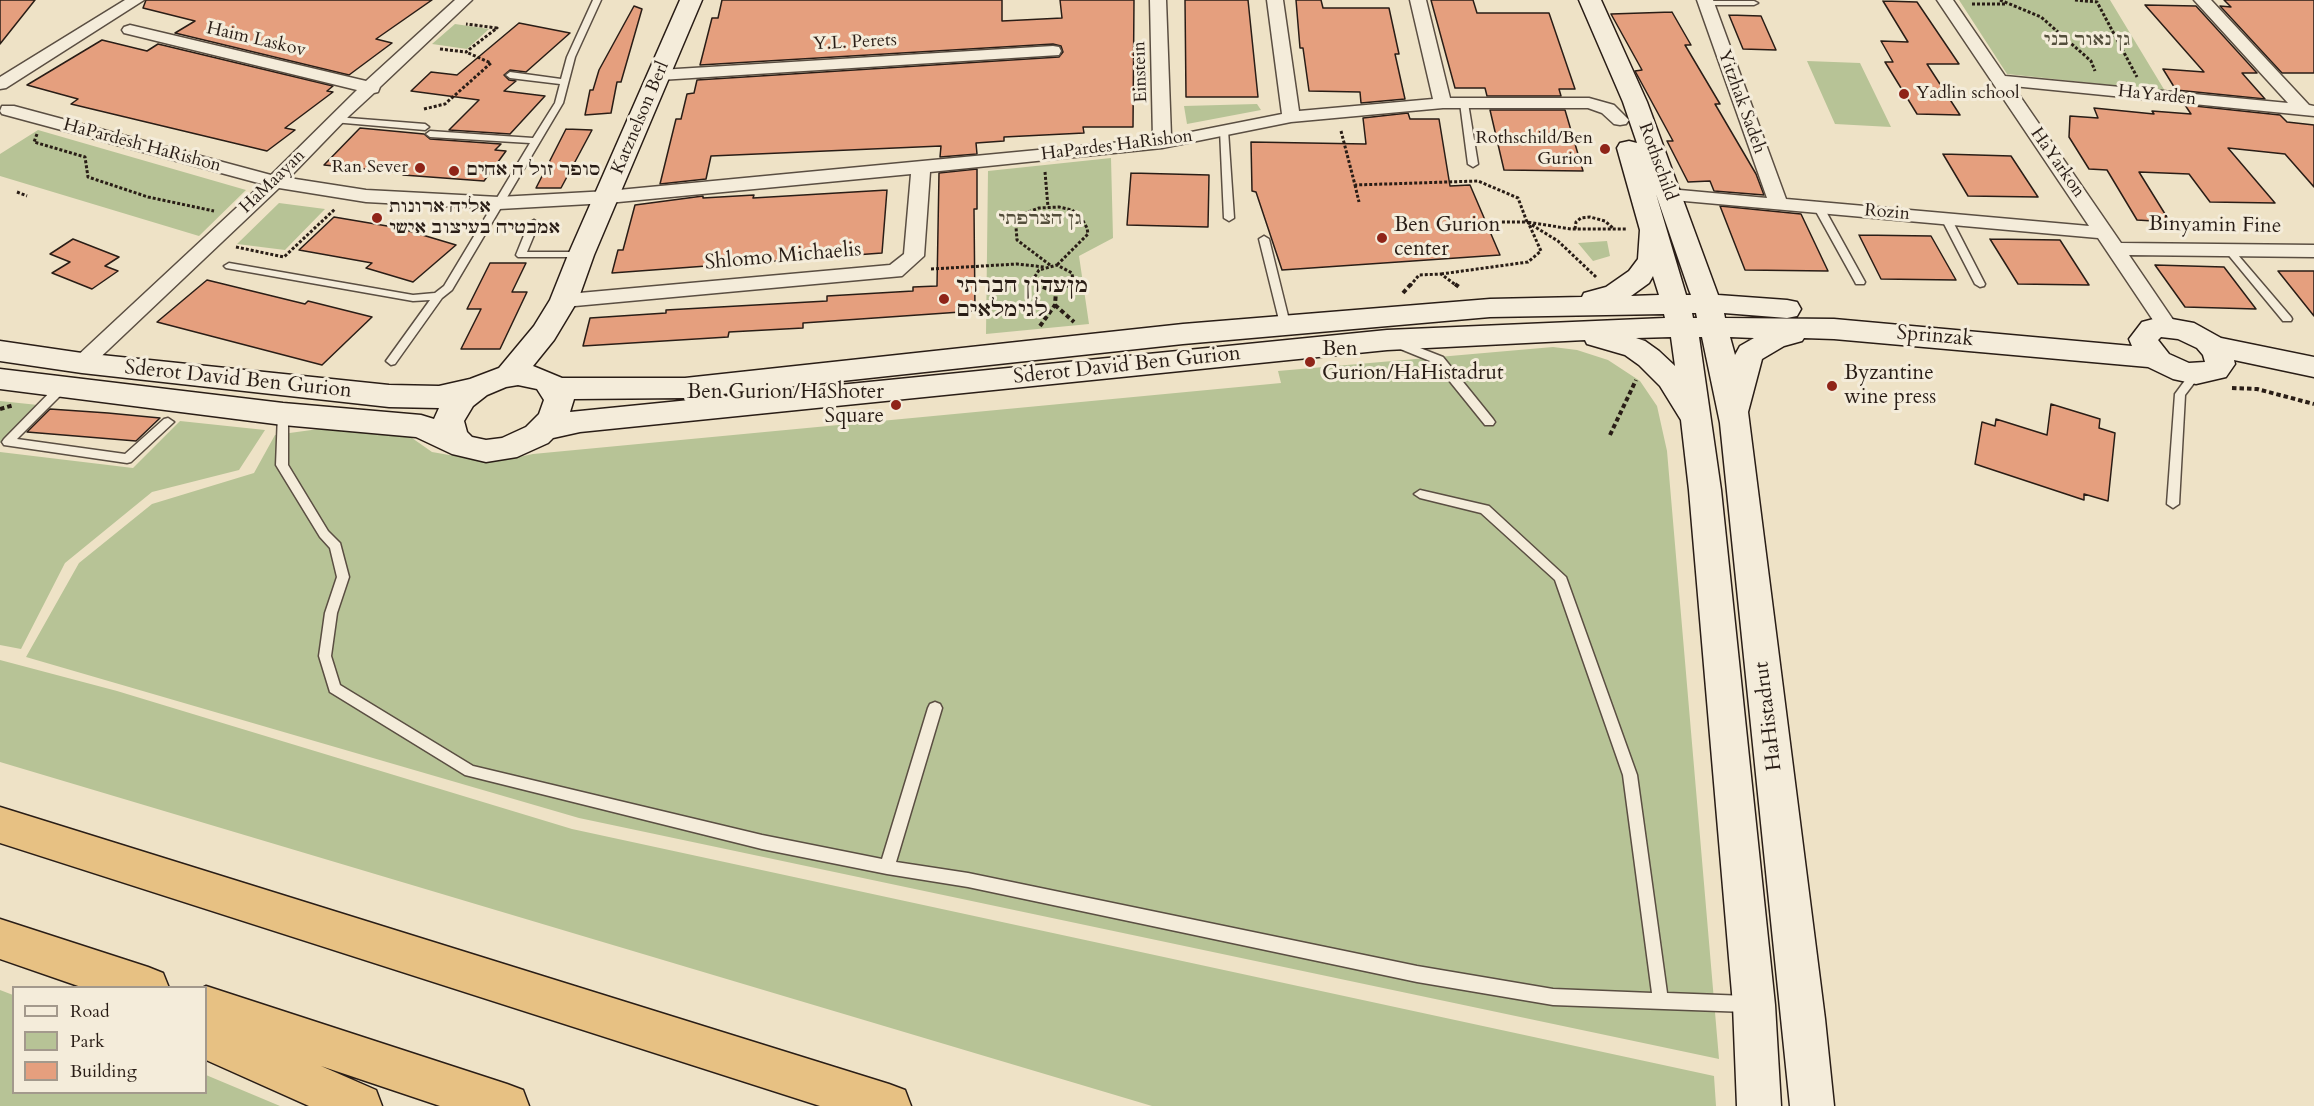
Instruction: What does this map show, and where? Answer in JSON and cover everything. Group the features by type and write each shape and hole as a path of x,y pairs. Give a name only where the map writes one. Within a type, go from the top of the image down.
{"highway":[{"path":"0,825 889,1106"},
{"path":"0,939 145,986"},
{"path":"0,949 87,986"},
{"path":"207,1006 507,1106"},
{"path":"207,1038 360,1106"}],"street":[{"path":"0,84 136,0"},
{"name":"HaMaayan","path":"82,363 464,0"},
{"name":"Katznelson Berl","path":"508,377 544,333 564,300 581,255 608,197 691,0"},
{"name":"Einstein","path":"1158,0 1162,143"},
{"path":"1275,0 1291,117"},
{"path":"1418,0 1443,103"},
{"name":"Rothschild","path":"1571,0 1620,120 1653,223 1695,316"},
{"name":"Rothschild","path":"1590,0 1635,102 1669,195 1695,316"},
{"path":"2202,0 2309,111"},
{"name":"Yitzhak Sadeh","path":"1706,1 1778,203"},
{"name":"HaYarkon","path":"1946,2 2110,241 2156,342"},
{"name":"Haim Laskov","path":"130,30 372,88"},
{"name":"Y.L. Perets","path":"660,75 1053,51"},
{"name":"HaYarden","path":"1999,80 2309,111"},
{"name":"HaPardes HaRishon","path":"499,202 608,197 1043,156 1162,143 1291,117 1443,103 1589,104 1608,110 1620,120"},
{"name":"HaPardesh HaRishon","path":"8,110 275,182 366,196 499,202"},
{"path":"895,271 914,256 921,168"},
{"name":"Rozin","path":"1669,195 1946,218 2110,241"},
{"path":"1576,304 1616,292 1639,277 1651,260 1654,240 1653,223"},
{"name":"Binyamin Fine","path":"2110,241 2229,250 2314,251"},
{"name":"Shlomo Michaelis","path":"564,300 895,271"},
{"name":"Sderot David Ben Gurion","path":"549,385 685,388 1286,324 1490,308 1576,304 1695,316"},
{"name":"Sprinzak","path":"1695,316 1823,312 2156,342"},
{"name":"Sderot David Ben Gurion","path":"542,429 580,421 697,411 1387,339 1548,332 1695,316"},
{"name":"Sprinzak","path":"1695,316 1834,329 2156,342"},
{"name":"HaHistadrut","path":"1695,316 1736,423 1812,1106"},
{"name":"HaHistadrut","path":"1695,316 1698,431 1754,1005 1760,1106"},
{"path":"1736,423 1740,384 1750,353 1774,339 1804,332 1834,329"},
{"path":"1548,332 1578,333 1635,348 1661,368 1680,392 1698,431"},
{"name":"Katznelson Berl","path":"544,333 549,385"},
{"path":"2209,362 2196,334 2156,342 2169,367 2209,362 2314,367"},
{"name":"Sderot David Ben Gurion","path":"0,351 82,363 389,396 439,397 477,388"},
{"path":"2209,362 2314,382"},
{"path":"534,376 549,385 559,405 553,419 525,442 506,449 486,451 463,446 453,437 449,421 455,406 477,388 508,377 534,376"},
{"name":"Sderot David Ben Gurion","path":"0,379 283,414 422,426 463,446"}],"lane":[{"path":"391,361 438,296 448,288 559,103 571,57 597,0"},
{"path":"1706,1 1754,3"},
{"path":"510,75 564,82"},
{"path":"1464,103 1473,164"},
{"path":"336,120 536,141"},
{"path":"1224,130 1229,218"},
{"path":"1818,206 1860,282"},
{"path":"1946,218 1980,284"},
{"path":"534,223 521,255 581,255"},
{"path":"1264,239 1286,324"},
{"path":"2229,250 2287,319"},
{"path":"229,266 413,298 438,296"},
{"path":"1387,339 1439,360 1489,422"},
{"path":"2173,504 2180,394 2209,362"},
{"path":"61,388 8,442 128,459 168,422"},
{"path":"283,414 282,465 324,534 336,546 343,577 332,613 325,656 335,688 470,771 762,842 887,867 968,880 1417,974 1553,997 1661,1002 1728,1002 1754,1005"},
{"path":"1420,494 1485,509 1560,577 1630,775 1661,1002"},
{"path":"887,867 935,708"}],"path":[{"path":"2000,0 2041,17 2091,61 2097,76"},
{"path":"2075,0 2097,2 2139,80"},
{"path":"1946,2 2010,4"},
{"path":"441,21 497,28 466,52"},
{"path":"416,46 466,52 491,63 445,104 422,109"},
{"path":"1337,112 1359,202"},
{"path":"42,120 34,142 85,157 88,177 148,197 239,216"},
{"path":"1043,156 1048,207"},
{"path":"1355,185 1478,181 1518,198 1541,251 1528,262 1441,274"},
{"path":"17,192 27,196"},
{"path":"229,246 284,256 340,205"},
{"path":"1050,266 1017,240 1016,227 1023,214 1048,207 1072,210 1082,219 1088,234 1057,265"},
{"path":"1575,229 1576,222 1581,218 1590,217 1605,220 1614,229"},
{"path":"1487,222 1527,222 1575,229 1614,229 1653,223"},
{"path":"1527,222 1558,241 1601,282"},
{"path":"895,271 1017,264 1044,267 1057,265 1068,269 1073,277 1070,285 1056,291 1041,289 1034,282 1035,273 1044,267"},
{"path":"1034,333 1055,305 1056,291"},
{"path":"1055,305 1081,329"}],"green space":[{"name":"גן נאור בני","path":"1959,0 2110,0 2165,91 2007,74"},
{"path":"455,24 489,29 467,49 432,44"},
{"path":"1807,61 1860,63 1891,127 1835,124"},
{"path":"1257,104 1261,110 1187,124 1184,106"},
{"path":"38,130 246,190 199,236 0,176 0,154"},
{"name":"גן הצרפתי","path":"1111,158 1113,238 1079,256 1089,324 986,334 988,171"},
{"path":"279,203 325,209 285,250 237,244"},
{"path":"1607,241 1610,256 1593,261 1578,243"},
{"path":"1553,347 1577,350 1608,360 1640,381 1657,406 1667,451 1719,1059 579,818 26,657 79,563 152,504 254,473 275,435 348,425 402,431 432,452 472,459 514,458 533,454 1281,383 1278,371"},
{"path":"0,401 38,405 0,443"},
{"path":"180,421 265,430 239,470 152,492 65,563 21,649 0,645 0,452 133,468"},
{"path":"0,660 117,691 572,829 1714,1076 1716,1106 1152,1106 0,762"},
{"path":"0,990 12,995 12,1094 207,1094 207,1075 280,1106 0,1106"}],"building":[{"path":"0,0 35,0 0,44"},
{"path":"146,0 432,0 376,39 392,43 349,75 175,33 195,21 143,8"},
{"path":"722,0 1002,0 1002,21 1062,18 1060,0 1134,0 1133,127 1083,127 1084,133 1004,137 1004,141 976,143 977,154 940,157 941,146 711,156 706,179 660,184 676,119 681,119 687,94 694,93 697,80 1059,57 1063,52 1061,46 1053,44 700,65 712,18 718,18"},
{"path":"1185,0 1248,0 1258,97 1186,97"},
{"path":"1296,0 1321,0 1323,8 1389,8 1399,54 1395,54 1405,99 1361,103 1360,92 1309,91 1303,48 1300,48"},
{"path":"1431,0 1473,0 1477,13 1549,13 1575,89 1559,89 1561,96 1487,96 1485,88 1455,88"},
{"path":"2224,0 2314,0 2314,73 2282,73 2220,6 2231,7"},
{"path":"1883,1 1917,2 1959,64 1927,64 1960,115 1917,114 1885,62 1893,62 1881,41 1908,42"},
{"path":"2145,5 2196,6 2257,73 2242,73 2265,99 2176,90 2163,69 2204,72"},
{"path":"634,6 642,9 621,82 617,82 611,113 585,115 590,90 593,90 599,70"},
{"path":"1672,12 1691,45 1685,45 1720,104 1715,104 1756,174 1764,195 1714,191 1710,181 1688,182 1667,141 1673,141 1635,71 1642,70 1611,14"},
{"path":"1729,15 1761,16 1776,50 1743,49"},
{"path":"519,23 570,33 526,72 510,70 504,75 509,80 516,81 504,91 545,96 510,134 449,130 479,100 411,91 431,72 457,75"},
{"path":"102,40 147,51 158,44 333,86 327,91 333,92 285,128 295,130 267,151 71,104 78,99 27,85"},
{"path":"2185,105 2280,115 2287,122 2314,125 2314,187 2285,154 2228,148 2275,203 2210,202 2189,174 2139,172 2170,222 2137,220 2107,170 2089,169 2069,137 2070,116 2098,118 2094,108 2154,114 2152,111 2191,114"},
{"path":"1490,110 1565,110 1583,171 1504,170"},
{"path":"1408,113 1410,119 1439,119 1450,186 1470,185 1500,255 1282,270 1256,192 1252,191 1251,142 1366,144 1363,118"},
{"path":"360,128 424,134 430,139 501,144 495,150 506,151 484,181 403,175 405,173 324,165"},
{"path":"566,129 592,130 561,188 536,188"},
{"path":"1943,154 2011,156 2038,197 1968,196"},
{"path":"977,169 977,209 974,209 975,311 803,323 803,328 729,332 728,337 583,346 590,318 666,313 666,310 827,301 827,296 913,291 913,287 937,286 939,173"},
{"path":"1131,173 1209,175 1208,227 1127,225"},
{"path":"887,190 882,253 612,273 618,250 623,250 635,205 703,196 703,198 754,195 753,198"},
{"path":"1720,206 1801,214 1828,271 1745,270"},
{"path":"334,217 399,228 456,245 413,282 366,268 372,263 299,250"},
{"path":"1859,235 1931,236 1956,280 1881,279"},
{"path":"73,239 119,257 105,266 118,271 92,289 52,273 70,262 50,254"},
{"path":"1990,239 2060,240 2089,285 2018,284"},
{"path":"490,263 526,263 512,292 527,292 500,349 461,349 481,309 467,309"},
{"path":"2155,265 2224,267 2256,309 2185,307"},
{"path":"2278,271 2314,271 2314,316"},
{"path":"207,280 305,304 308,301 372,317 322,365 157,322"},
{"path":"2051,404 2100,419 2099,428 2115,433 2108,501 2084,494 2084,500 1975,464 1982,422 1995,426 1996,419 2047,435"},
{"path":"50,409 160,418 136,441 27,432"}],"place":[{"name":"Yadlin school","path":"1904,94"},
{"name":"Rothschild/Ben Gurion","path":"1605,149"},
{"name":"Ran Sever","path":"420,168"},
{"name":"סופר זול ה אחים","path":"454,171"},
{"name":"אליה ארונות אמבטיה בעיצוב אישי","path":"377,218"},
{"name":"Ben Gurion center","path":"1382,238"},
{"name":"מןעדון חברתי לגימלאים","path":"944,299"},
{"name":"Ben Gurion/HaHistadrut","path":"1310,362"},
{"name":"Byzantine wine press","path":"1832,386"},
{"name":"Ben Gurion/HaShoter Square","path":"896,405"}]}
